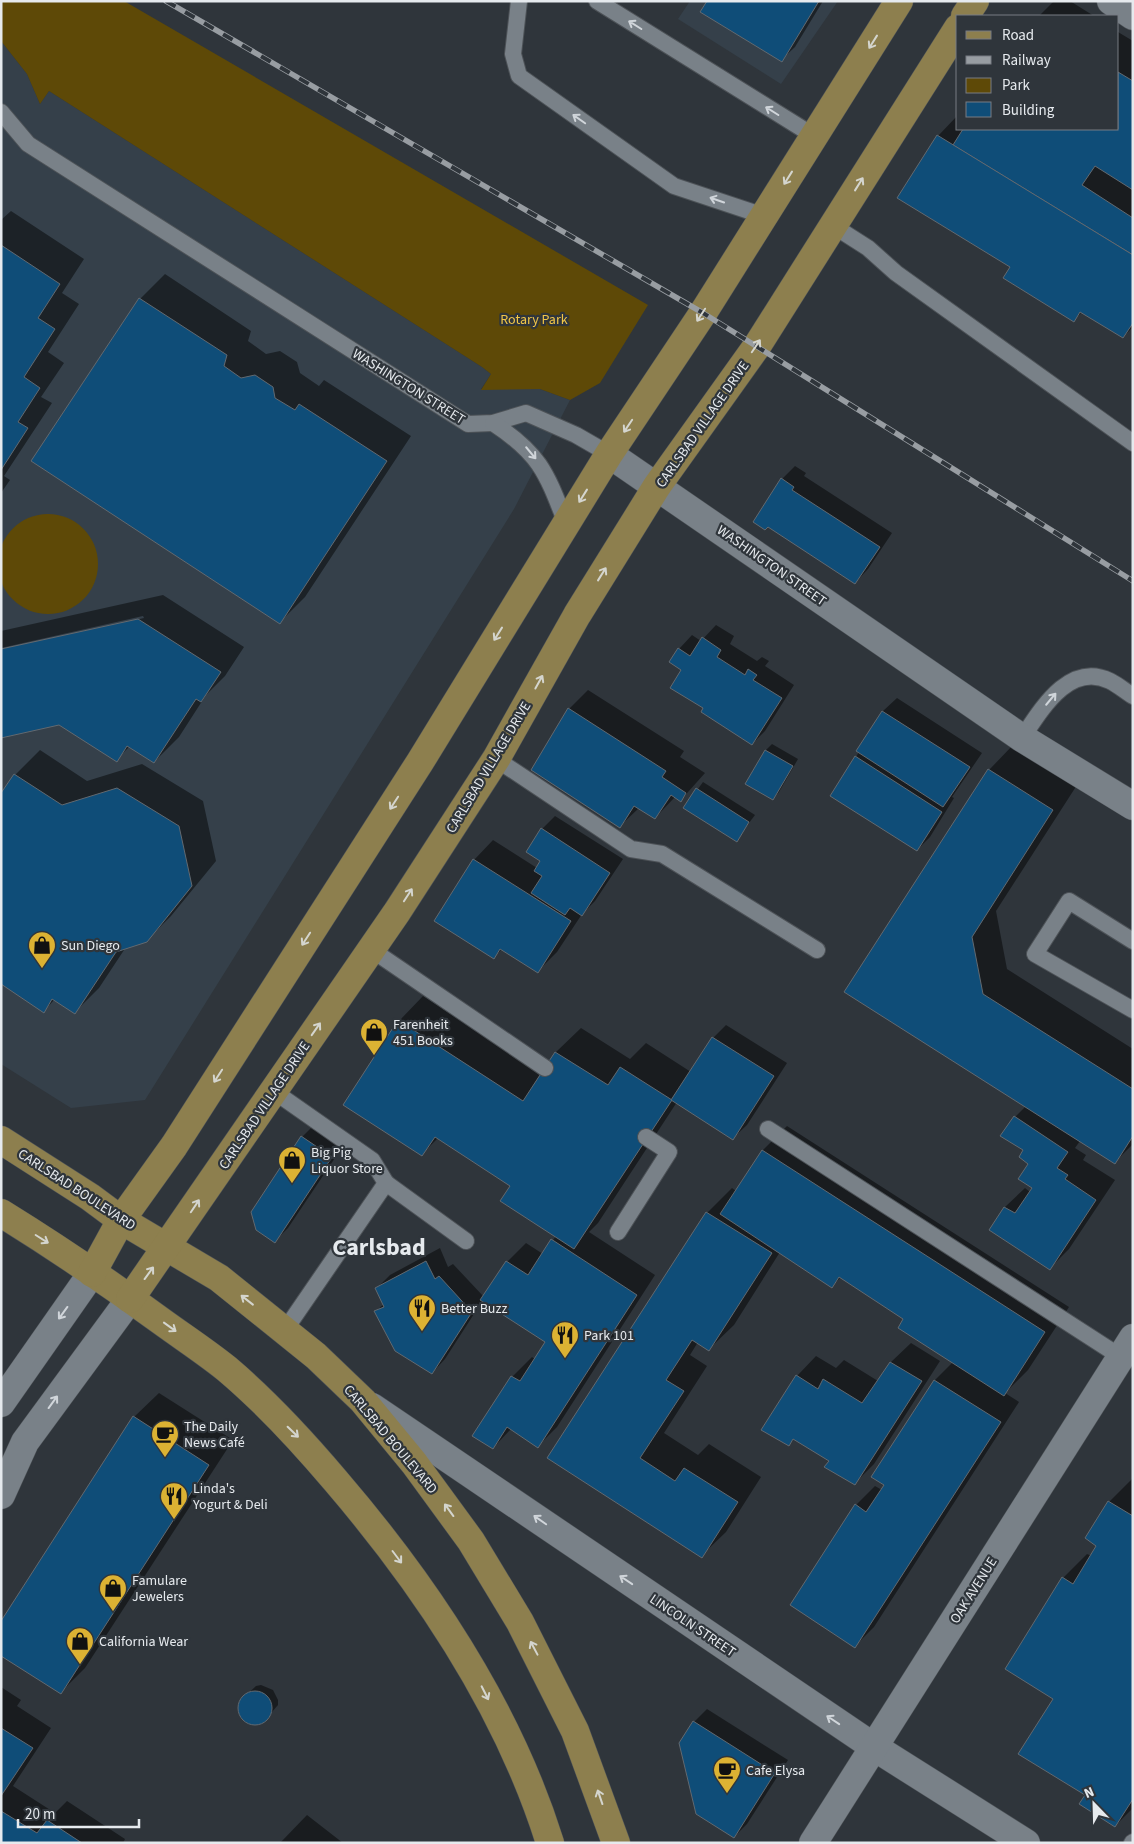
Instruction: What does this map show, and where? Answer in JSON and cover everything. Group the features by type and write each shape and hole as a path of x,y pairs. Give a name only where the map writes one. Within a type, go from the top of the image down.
{"main road":[{"path":"92,1273 121,1220 174,1146 409,778 609,454 703,313 899,1"},
{"path":"966,15 974,1"},
{"name":"CARLSBAD VILLAGE DRIVE","path":"130,1299 168,1247 272,1090 372,950 496,759 577,616 657,486 757,346 956,31"},
{"name":"CARLSBAD BOULEVARD","path":"1,1140 90,1197 121,1220 219,1278 316,1356 363,1401 414,1463 471,1541 520,1622 575,1731 616,1843"},
{"path":"1,1213 130,1299 227,1369 298,1437 364,1513 430,1602 480,1684 530,1783 550,1843"}],"street":[{"path":"1111,1 1133,16"},
{"name":"WASHINGTON STREET","path":"609,454 1022,738 1133,806"},
{"path":"1,1403 92,1273"},
{"name":"CARLSBAD VILLAGE DRIVE","path":"1,1495 25,1442 130,1299"},
{"name":"OAK AVENUE","path":"813,1843 1127,1348"},
{"name":"LINCOLN STREET","path":"363,1401 874,1747 1026,1843"}],"lane":[{"path":"519,1 513,54 519,76 674,186 764,216"},
{"path":"597,1 814,136"},
{"name":"WASHINGTON STREET","path":"1,112 28,144 468,424 493,423 526,413 576,435 609,454"},
{"path":"832,225 868,248 896,273 1133,443"},
{"path":"493,423 520,441 533,455 549,479 566,523"},
{"path":"1022,738 1053,694 1076,680 1095,677 1109,681 1133,696"},
{"path":"496,759 631,848 662,854 817,950"},
{"path":"1133,941 1069,901 1036,954 1133,1010"},
{"path":"372,950 545,1068"},
{"path":"272,1090 372,1160 386,1183 466,1241"},
{"path":"768,1130 1127,1348"},
{"path":"618,1232 669,1152 646,1137"},
{"path":"285,1330 386,1183"}],"shaded area":[{"path":"690,1 838,1 781,84 678,19"},
{"path":"1,41 27,74 40,104 49,91 482,367 491,374 481,389 540,389 570,400 514,509 145,1100 71,1108 1,1064"}],"green space":[{"name":"Rotary Park","path":"1,1 124,1 648,305 600,383 570,400 540,389 481,390 491,374 482,367 49,91 40,104 27,74 1,41"},
{"path":"38,515 58,515 76,522 90,536 97,554 97,574 90,592 76,606 58,613 38,613 20,606 6,592 -1,574 -1,554 6,536 20,522"}],"building":[{"path":"707,1 819,1 782,62 700,12"},
{"path":"1119,73 1133,81 1133,190 1095,166 1082,185 1133,218 1133,255 953,145 962,130 1119,130"},
{"path":"937,135 1133,255 1133,323 1123,338 1080,312 1074,322 1003,278 1010,267 897,198"},
{"path":"1,245 60,284 38,318 55,329 24,377 40,388 18,422 28,428 1,470"},
{"path":"139,298 227,355 224,366 241,378 255,375 273,387 275,398 295,410 299,404 387,461 280,624 31,461"},
{"path":"781,478 794,487 792,490 880,547 855,584 768,527 765,530 753,522"},
{"path":"138,619 221,672 201,702 196,699 154,763 127,746 117,762 59,725 1,738 1,649"},
{"path":"702,637 721,650 717,657 745,675 748,669 757,675 753,680 782,698 752,745 701,712 703,708 670,688 681,670 669,662 678,648 690,656"},
{"path":"568,708 666,771 662,777 686,793 681,802 671,795 655,819 634,806 620,828 531,770"},
{"path":"882,711 970,767 943,807 856,751"},
{"path":"765,750 793,766 773,800 745,784"},
{"path":"855,756 942,812 917,851 830,796"},
{"path":"988,769 1053,810 972,937 983,994 1133,1089 1133,1136 1115,1164 844,992"},
{"path":"14,774 62,805 117,788 179,826 192,886 147,942 116,952 75,1014 52,999 44,1013 1,984 1,793"},
{"path":"696,788 749,822 737,842 683,808"},
{"path":"541,828 610,873 582,916 570,908 565,915 531,893 542,876 534,871 540,861 526,852"},
{"path":"473,859 571,921 538,973 500,949 494,959 434,921"},
{"path":"398,1020 523,1101 555,1052 608,1085 620,1067 672,1100 574,1249 500,1201 510,1186 435,1137 422,1156 343,1105"},
{"path":"712,1037 774,1076 733,1140 671,1100"},
{"path":"1014,1116 1068,1152 1057,1168 1068,1175 1065,1179 1096,1200 1050,1270 989,1230 1004,1207 1015,1213 1032,1188 1018,1179 1028,1164 1019,1157 1023,1150 1000,1136"},
{"name":"Big Pig Liquor Store","path":"301,1136 332,1157 275,1243 256,1230 251,1212"},
{"path":"762,1150 1045,1332 1004,1396 898,1328 903,1319 839,1277 832,1288 720,1214"},
{"path":"706,1212 772,1253 709,1351 692,1340 666,1380 684,1391 640,1458 675,1481 684,1468 738,1502 702,1558 547,1458"},
{"name":"Park 101","path":"551,1239 637,1295 538,1448 507,1427 493,1449 472,1436 511,1376 520,1381 545,1342 480,1300 506,1261 528,1275"},
{"name":"Better Buzz","path":"426,1261 435,1279 439,1276 472,1312 432,1374 395,1351 374,1311 384,1307 375,1288"},
{"path":"890,1362 922,1381 855,1485 824,1467 829,1461 793,1439 789,1446 761,1430 796,1375 818,1389 823,1379 862,1403"},
{"path":"934,1380 1001,1422 855,1648 790,1605 855,1504 866,1512 884,1485 871,1477"},
{"path":"133,1416 209,1465 61,1694 1,1656 1,1621"},
{"path":"1108,1501 1133,1516 1133,1799 1115,1827 1079,1804 1085,1795 1018,1754 1053,1699 1005,1669 1062,1577 1073,1584 1096,1546 1085,1538"},
{"path":"255,1691 262,1692 267,1696 271,1701 271,1715 267,1720 262,1724 255,1725 248,1724 243,1720 239,1715 238,1708 239,1701 243,1696 248,1692"},
{"name":"Cafe Elysa","path":"693,1721 775,1773 734,1838 696,1814 679,1743"},
{"path":"1,1728 33,1748 1,1796"},
{"path":"1,1811 37,1833 47,1820 82,1843 1,1843"}],"railway":[{"path":"166,1 703,313 1133,581"}],"place":[{"name":"Sun Diego","path":"42,969"},
{"name":"Farenheit 451 Books","path":"374,1056"},
{"name":"Big Pig Liquor Store","path":"292,1184"},
{"name":"Better Buzz","path":"422,1332"},
{"name":"Park 101","path":"565,1359"},
{"name":"The Daily News Café","path":"165,1458"},
{"name":"Linda's Yogurt & Deli","path":"174,1520"},
{"name":"Famulare Jewelers","path":"113,1612"},
{"name":"California Wear","path":"80,1665"},
{"name":"Cafe Elysa","path":"727,1794"}],"district":[{"name":"Carlsbad","path":"379,1247"}]}
